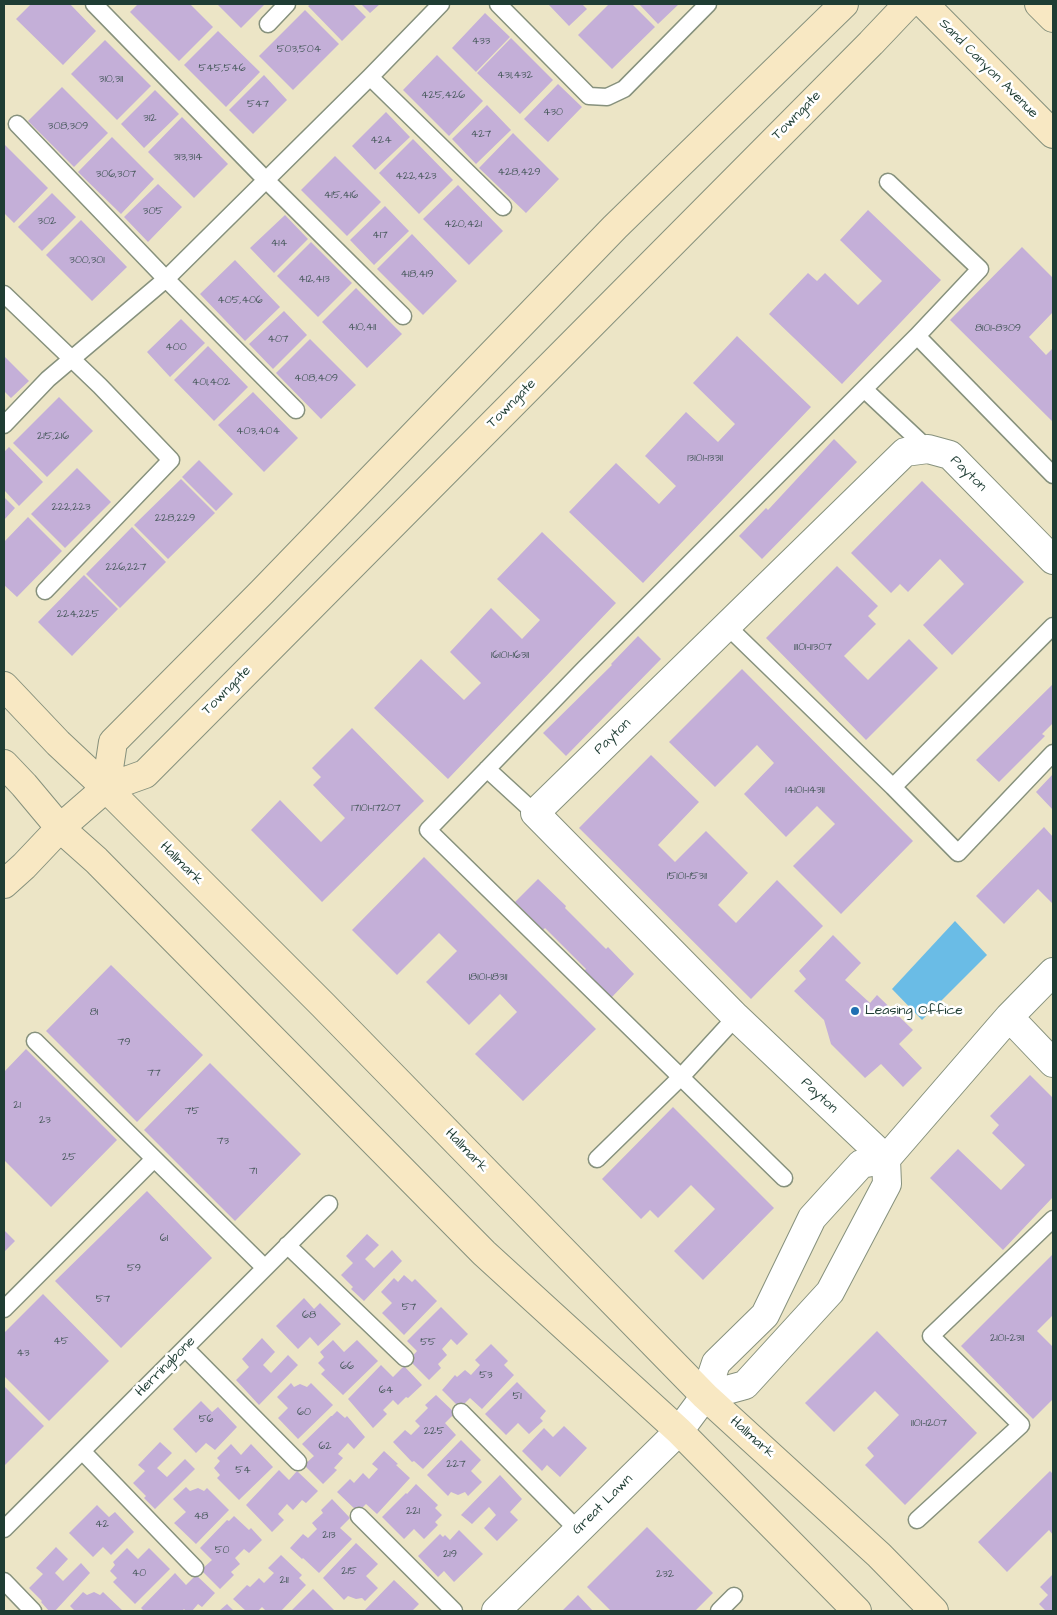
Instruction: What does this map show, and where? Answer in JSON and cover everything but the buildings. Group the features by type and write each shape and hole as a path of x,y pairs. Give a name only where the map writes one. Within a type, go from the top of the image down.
{"street":[{"path":"106,788 113,742 262,592 615,226 844,4"},
{"name":"Towngate","path":"4,884 60,828 106,788 145,774 908,4"},
{"name":"Sand Canyon Avenue","path":"924,4 1053,134"},
{"path":"1039,4 1053,18"},
{"name":"Payton","path":"886,1159 736,1017 535,813 905,452 928,449 950,455 1053,560"},
{"name":"Hallmark","path":"4,686 58,743 106,788 323,1004 705,1396 879,1555 934,1611"},
{"path":"4,764 60,828 96,860 484,1252 679,1431 857,1611"},
{"path":"705,1396 716,1363 765,1316 812,1218 861,1164 886,1159 1008,1017 1053,972"},
{"path":"1008,1017 1053,1063"},
{"path":"705,1396 745,1385 830,1292 887,1184 886,1159"},
{"name":"Great Lawn","path":"496,1611 679,1431 705,1396"}],"lane":[{"path":"94,4 266,180 403,316"},
{"path":"268,24 287,4"},
{"path":"4,425 48,379 166,279 441,4"},
{"path":"498,4 589,96 606,97 624,88 708,4"},
{"path":"370,77 503,207"},
{"path":"17,124 166,279 296,410"},
{"path":"784,1178 428,830 598,655 917,336 980,269 888,182"},
{"path":"4,294 100,386 171,460 44,592"},
{"path":"917,336 1053,475"},
{"path":"864,389 928,449"},
{"path":"727,626 893,787 958,853 1053,753"},
{"path":"893,787 1053,626"},
{"path":"487,769 535,813"},
{"path":"597,1159 681,1077 736,1017"},
{"path":"35,1041 265,1268"},
{"path":"4,1309 154,1159"},
{"name":"Herringbone","path":"4,1530 328,1204"},
{"path":"917,1520 1020,1425 931,1336 1053,1219"},
{"path":"287,1245 405,1358"},
{"path":"185,1348 298,1462"},
{"path":"461,1412 578,1530"},
{"path":"82,1451 195,1568"},
{"path":"359,1516 454,1611"},
{"path":"4,1581 33,1611"},
{"path":"719,1611 734,1596"}],"water":[{"path":"955,921 987,955 922,1020 892,989"}],"place":[{"name":"Leasing Office","path":"855,1011"}]}
